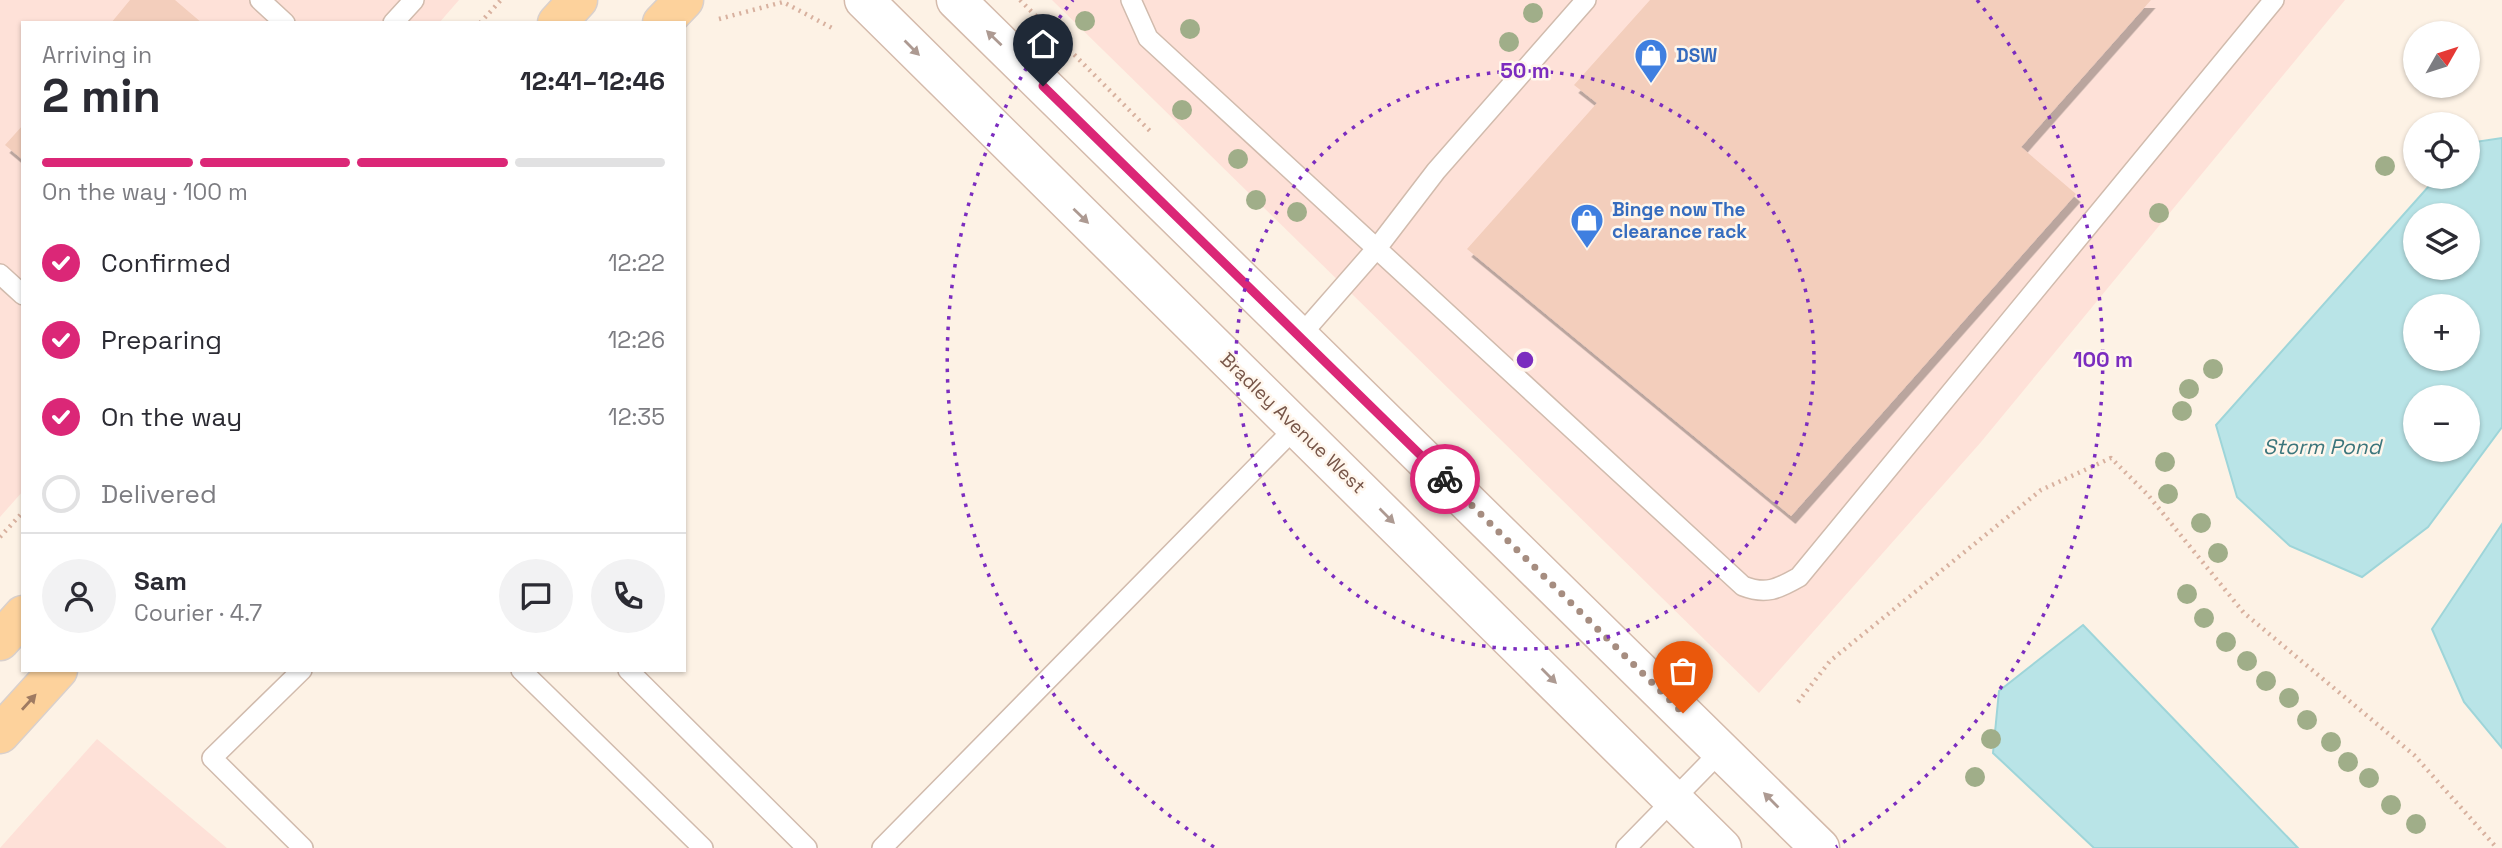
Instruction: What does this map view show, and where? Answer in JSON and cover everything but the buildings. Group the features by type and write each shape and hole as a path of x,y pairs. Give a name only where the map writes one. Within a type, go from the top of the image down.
{"main road":[{"path":"559,21 578,0"},
{"name":"Bradley Avenue West","path":"864,0 1722,848"},
{"path":"956,0 1820,848"},
{"path":"668,21 699,10"},
{"path":"0,641 21,617"},
{"path":"0,734 56,672"}],"lane":[{"path":"260,0 283,21"},
{"path":"395,21 414,0"},
{"path":"1131,0 1149,38 1743,586 1757,592 1773,592 1799,577 2274,0"},
{"path":"1300,337 1377,248 1436,171 1586,0"},
{"path":"0,274 21,293"},
{"path":"885,847 1297,426"},
{"path":"300,672 212,758 303,848"},
{"path":"523,672 702,848"},
{"path":"630,672 807,848"},
{"path":"1626,848 1721,751"}],"path":[{"path":"482,21 502,0"},
{"path":"699,10 783,2"},
{"path":"1798,702 1830,661 2041,490 2111,458 2148,495 2244,614 2414,755 2497,848"},
{"path":"0,537 21,514"}],"shaded area":[{"path":"0,0 459,0 441,21 21,21 21,493 0,517"},
{"path":"1052,0 2345,0 1981,442 1759,693"},
{"path":"97,739 227,848 0,848"}],"water":[{"name":"Storm Pond","path":"2502,138 2502,427 2480,457 2480,385 2403,385 2403,462 2476,462 2428,527 2362,577 2290,546 2237,497 2216,425 2403,215 2403,280 2480,280 2480,203 2414,203 2426,189 2480,189 2480,141"},
{"path":"2502,524 2502,748 2464,702 2432,629"},
{"path":"2083,625 2298,848 2094,848 1993,753 1999,691"}],"way so far":[{"path":"1445,479 1683,713"}],"place":[{"name":"DSW","path":"1651,85"},
{"name":"Binge now The clearance rack","path":"1587,250"}],"route":[{"path":"1043,86 1445,479"}]}
